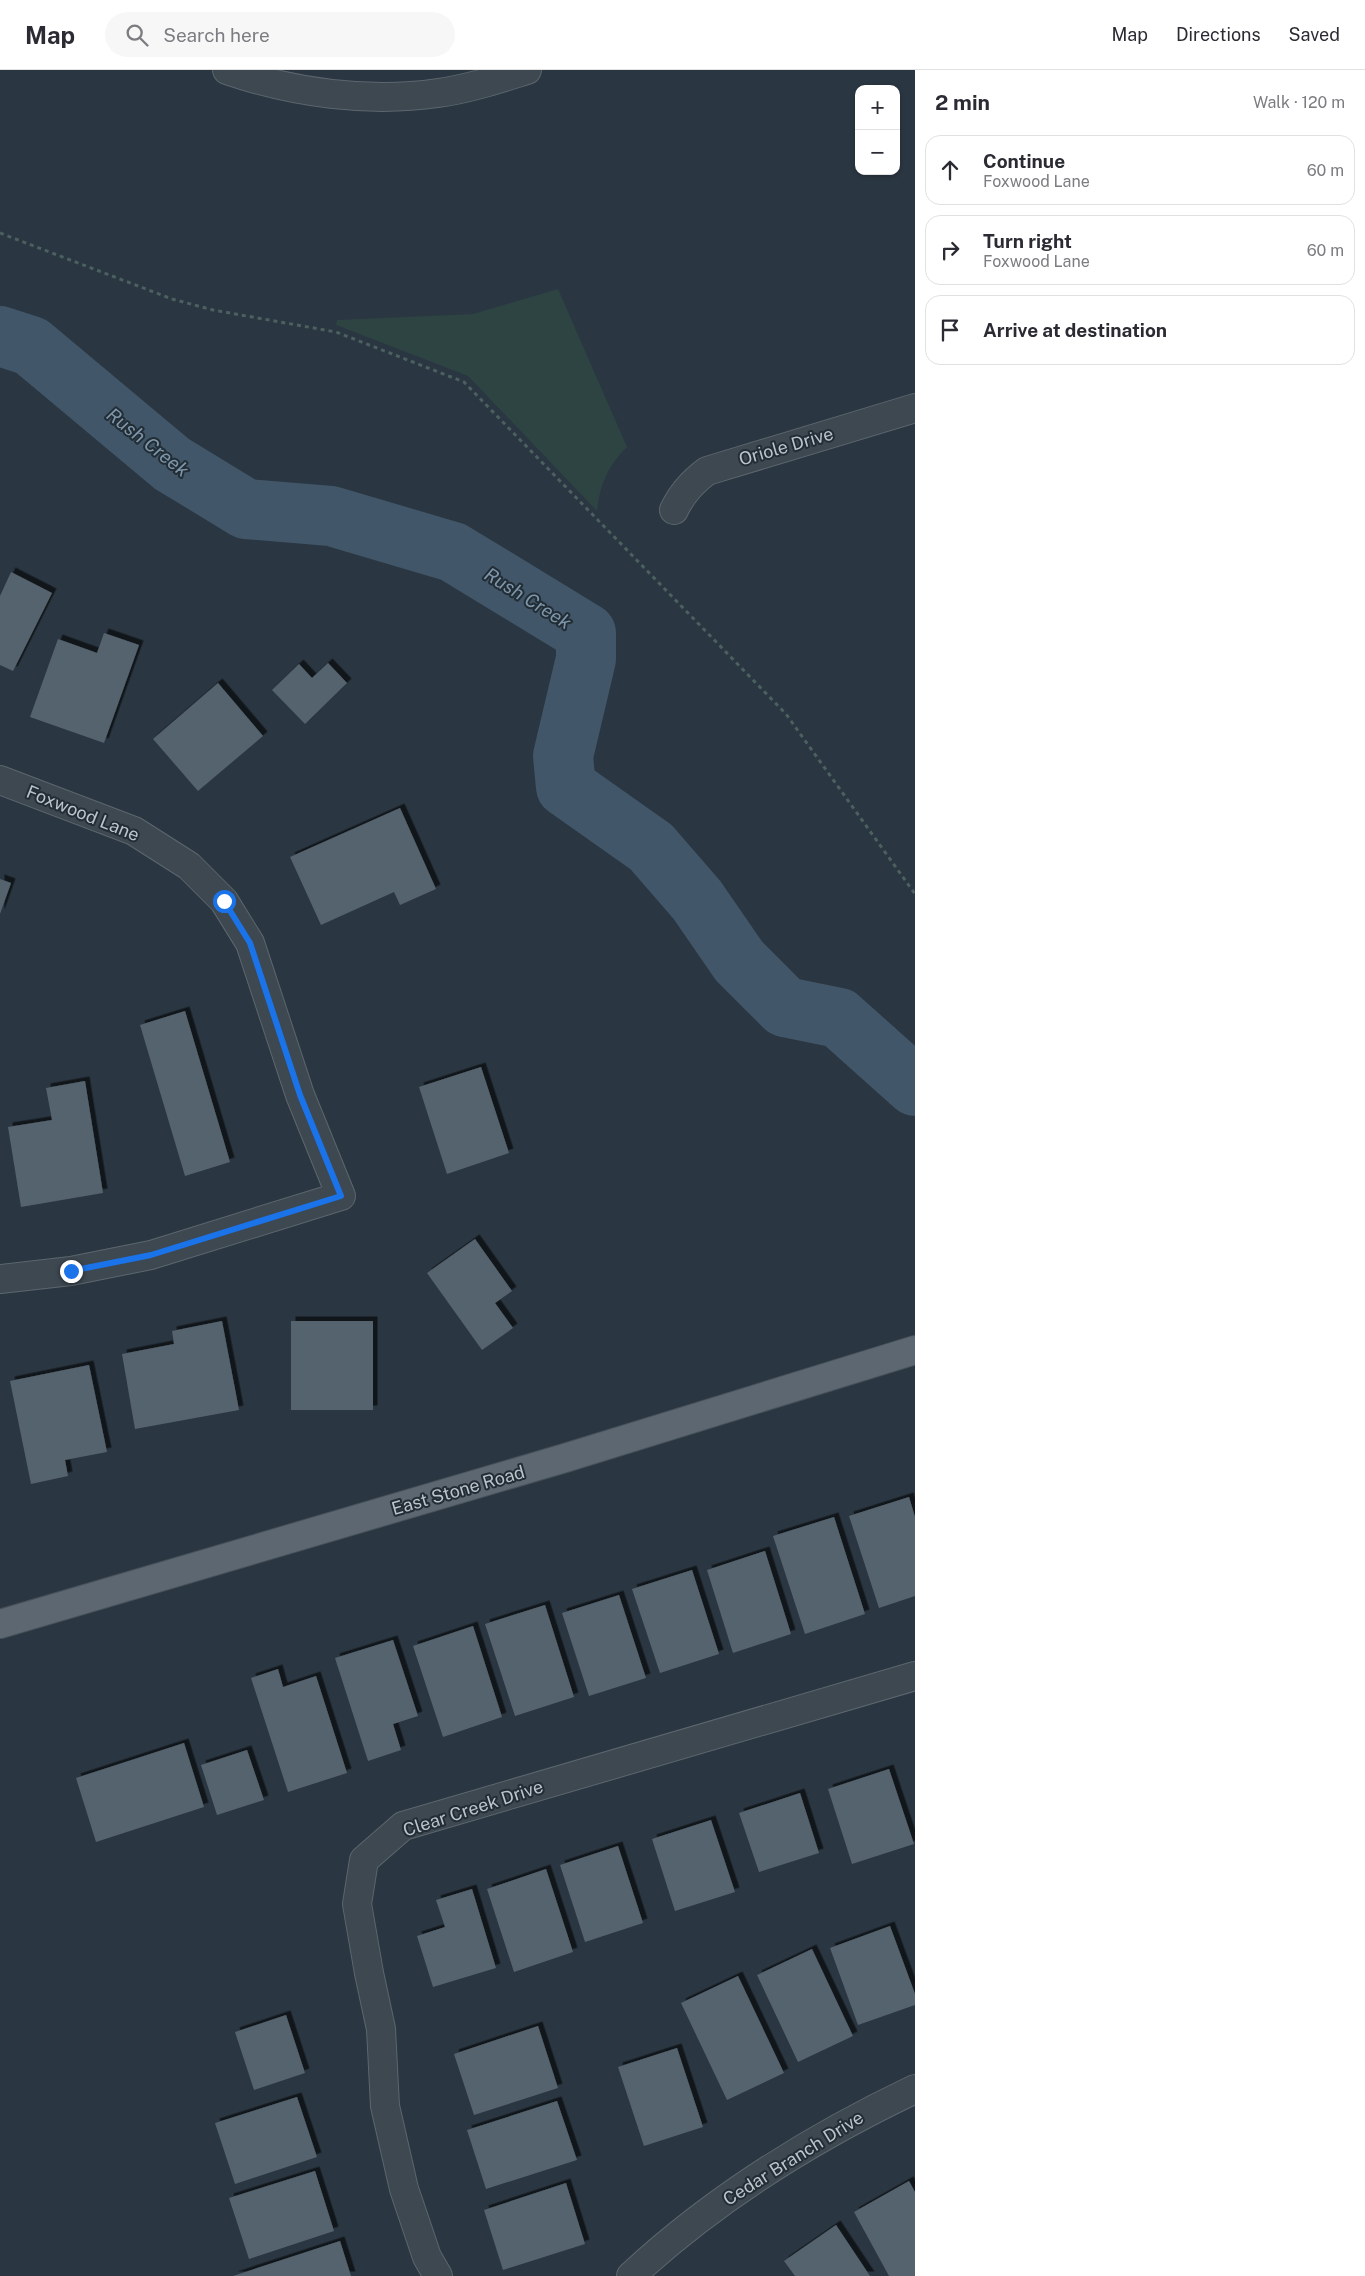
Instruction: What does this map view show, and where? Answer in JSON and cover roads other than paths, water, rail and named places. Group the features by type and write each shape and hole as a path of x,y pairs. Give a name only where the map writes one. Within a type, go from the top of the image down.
{"main road":[{"name":"East Stone Road","path":"0,1624 565,1458 915,1350"}],"street":[{"path":"227,70 294,87 342,95 393,97 439,93 477,85 527,70"},
{"name":"Oriole Drive","path":"674,510 681,496 692,482 707,471 915,408"},
{"name":"Foxwood Lane","path":"0,780 134,831 189,866 224,901 250,943 300,1095 341,1196 151,1255 71,1271 0,1279"},
{"name":"Clear Creek Drive","path":"438,2276 427,2257 404,2188 385,2106 381,2029 368,1973 357,1904 364,1860 403,1826 915,1676"},
{"name":"Cedar Branch Drive","path":"631,2276 734,2191 852,2119 915,2089"}],"waterway":[{"name":"Rush Creek","path":"0,336 31,346 172,464 246,509 331,516 453,552 586,633 586,659 563,756 566,787 651,847 697,900 739,961 785,1007 839,1018 915,1086"}]}
